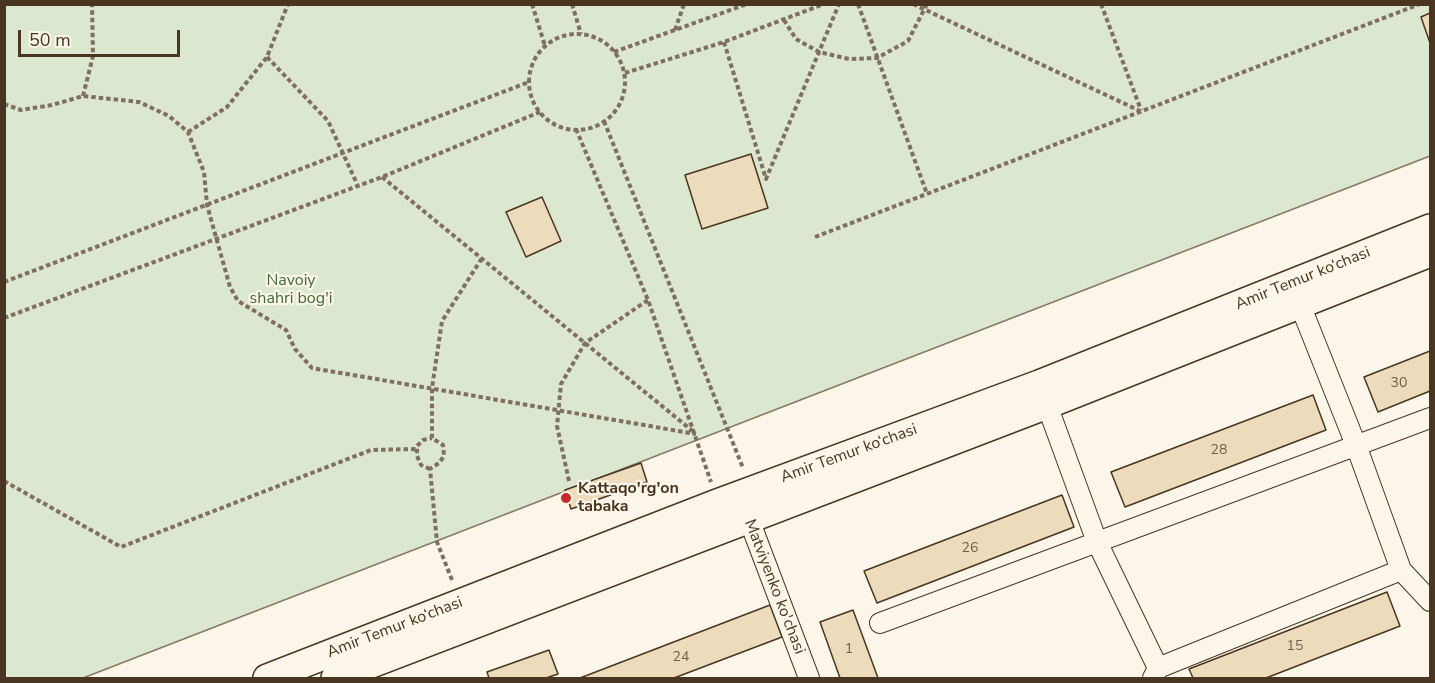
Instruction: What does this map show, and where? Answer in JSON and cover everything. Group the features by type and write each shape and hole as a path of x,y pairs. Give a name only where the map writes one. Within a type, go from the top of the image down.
{"main road":[{"name":"Amir Temur ko‘chasi","path":"1296,295 1431,228"},
{"name":"Amir Temur ko‘chasi","path":"267,678 461,603 1043,394 1296,295 1431,253"},
{"name":"Amir Temur ko‘chasi","path":"335,678 735,506"}],"street":[{"path":"1296,295 1356,446 1401,570 1430,602"},
{"path":"1043,394 1097,542 1156,673 1401,570"},
{"path":"879,623 1431,418"},
{"name":"Matviyenko ko'chasi","path":"735,506 809,678"}],"path":[{"path":"83,96 93,56 92,4"},
{"path":"188,132 227,106 267,57 288,4"},
{"path":"532,4 545,46"},
{"path":"572,4 581,34"},
{"path":"675,31 684,4"},
{"path":"614,52 747,4"},
{"path":"625,73 724,42 825,4"},
{"path":"724,42 766,179 839,4"},
{"path":"858,4 927,194"},
{"path":"913,4 1141,112"},
{"path":"784,20 796,39 819,52 849,59 877,58 908,41 926,11 927,4"},
{"path":"1101,4 1141,112"},
{"path":"815,237 1420,4"},
{"path":"581,34 596,37 614,52 625,73 625,89 620,104 598,126 576,129 552,123 540,112 532,98 529,82 531,67 545,46 565,35 581,34"},
{"path":"267,57 328,121 358,186"},
{"path":"4,282 529,82"},
{"path":"4,104 21,110 52,105 83,96 139,102 169,116 188,132 204,172 207,205 230,287 238,301 286,330 296,349 312,368 696,434"},
{"path":"4,318 382,177 540,112"},
{"path":"604,121 743,468"},
{"path":"576,129 648,300 696,434 735,506"},
{"path":"382,177 696,434"},
{"path":"432,438 432,388 442,321 482,258"},
{"path":"569,481 557,426 561,384 585,343 648,300"},
{"path":"432,438 443,446 444,456 439,464 430,469 421,465 417,449 423,440 432,438"},
{"path":"4,481 121,547 371,450 417,449"},
{"path":"430,469 437,542 461,603"}],"green space":[{"name":"Navoiy shahri bog'i","path":"4,5 1430,5 1430,156 83,678 5,678"}],"building":[{"path":"1430,13 1430,43 1421,17"},
{"path":"751,154 768,208 702,229 685,175"},
{"path":"542,197 561,241 526,257 506,212"},
{"path":"1430,351 1430,391 1378,412 1364,377"},
{"path":"1313,395 1326,430 1125,507 1111,472"},
{"path":"641,463 647,482 571,509 565,490"},
{"path":"1062,495 1074,527 877,603 864,571"},
{"path":"1387,592 1400,626 1266,678 1193,678 1189,669"},
{"path":"770,605 782,637 674,678 580,678"},
{"path":"853,610 878,678 840,678 820,622"},
{"path":"549,650 558,674 546,678 489,678 487,672"}],"place":[{"name":"Kattaqo'rg'on tabaka","path":"566,498"}]}
